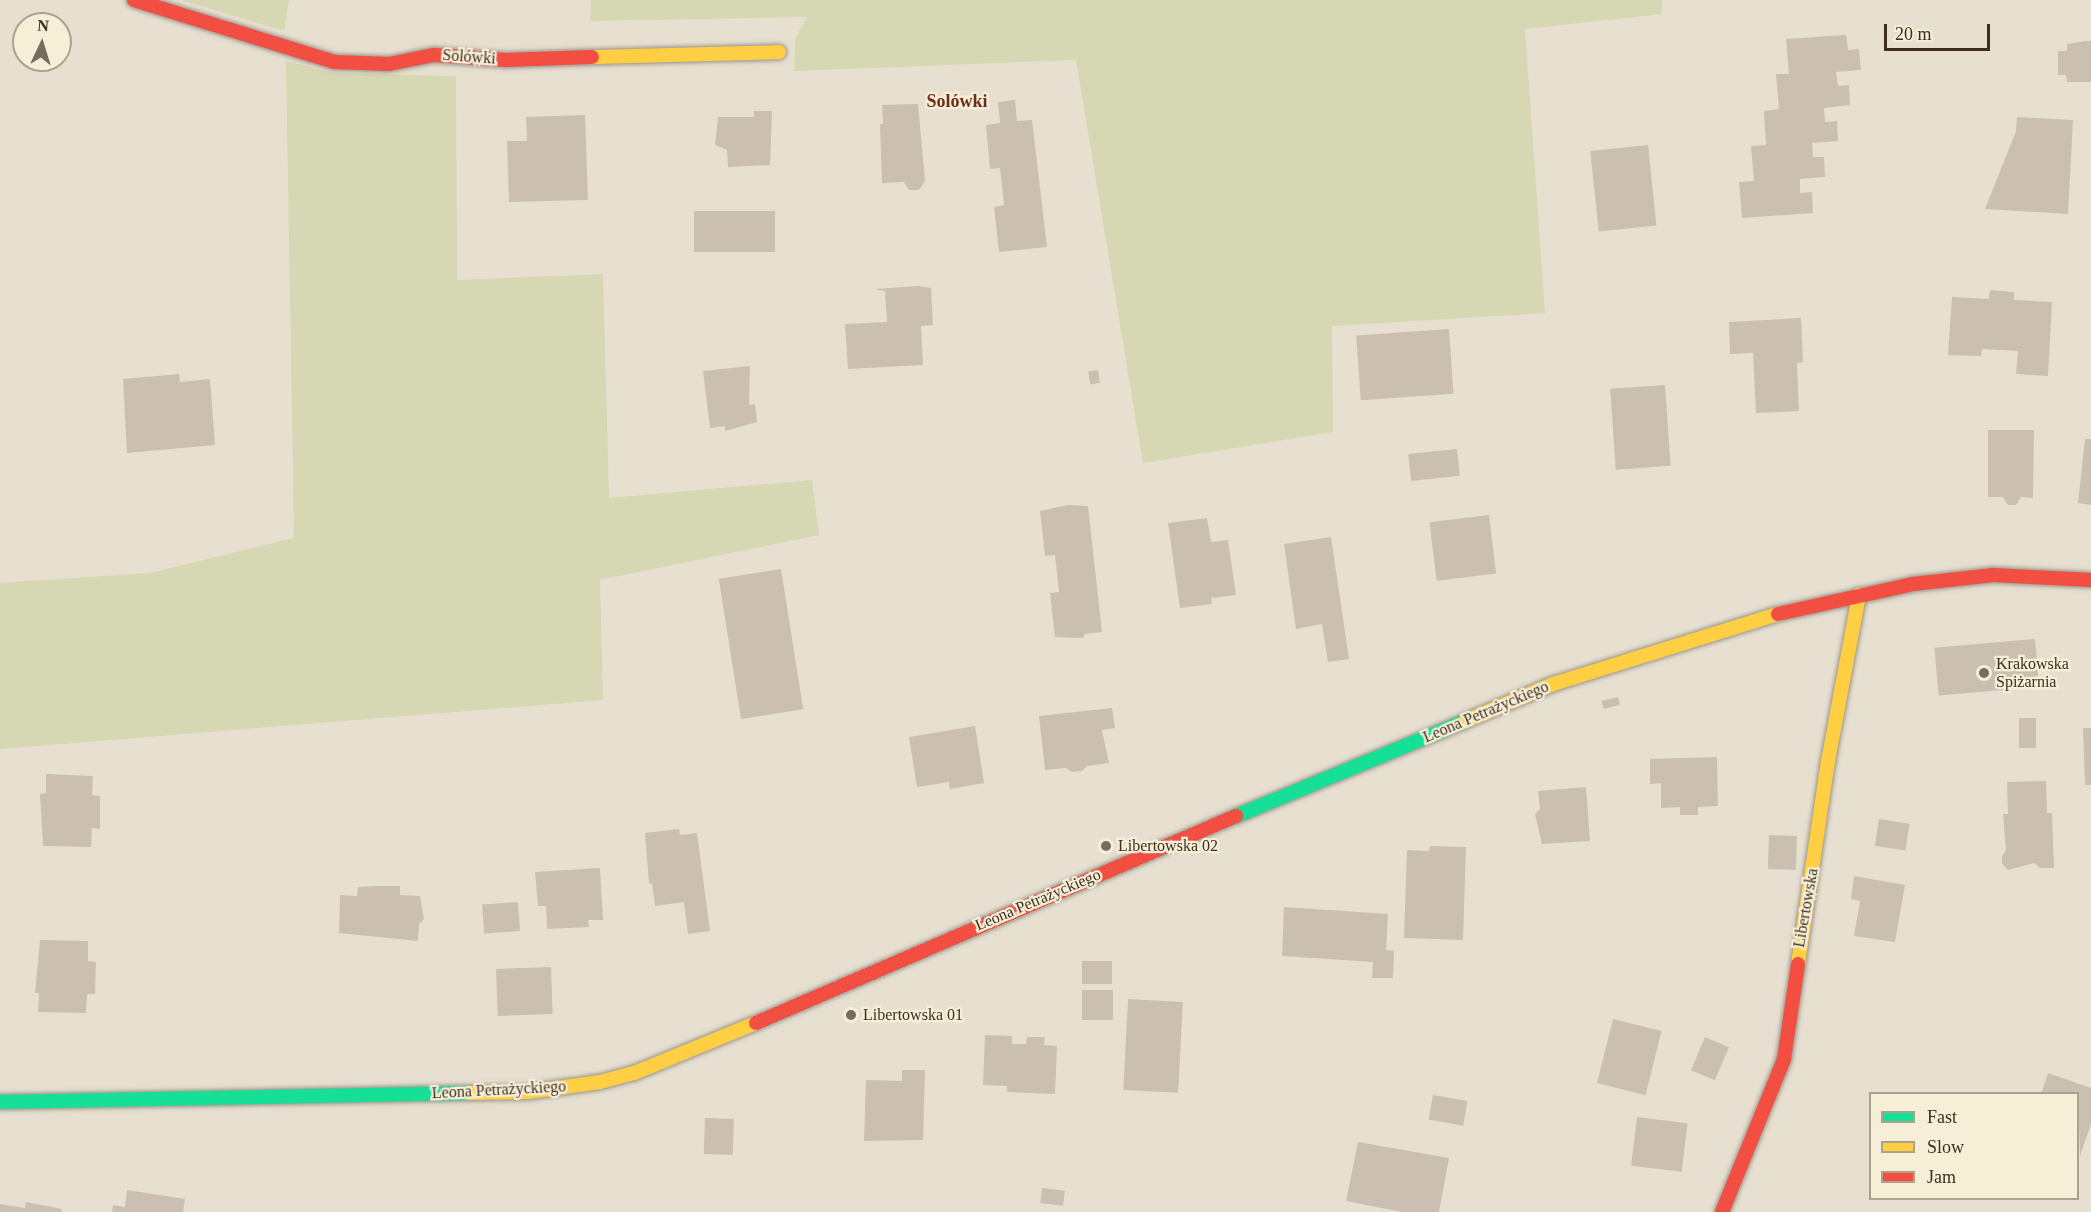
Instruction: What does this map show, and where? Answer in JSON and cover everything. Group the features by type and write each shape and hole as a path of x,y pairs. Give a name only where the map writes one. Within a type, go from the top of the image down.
{"street":[{"name":"Solówki","path":"134,0 334,62 389,64 434,55 506,60 779,52"},
{"name":"Leona Petrażyckiego","path":"0,1102 529,1092 566,1088 634,1073 1553,684 1749,621 1913,584 1993,575 2091,580"},
{"name":"Libertowska","path":"1722,1212 1784,1059 1828,761 1859,595"}],"green space":[{"path":"181,0 289,0 284,31"},
{"path":"591,0 1662,0 1662,14 1525,29 1545,313 1332,326 1333,432 1143,463 1076,60 794,71 795,39 807,17 590,21"},
{"path":"286,61 334,73 456,76 457,280 603,274 609,498 812,480 819,535 600,580 603,700 0,749 0,583 150,573 294,538"}],"building":[{"path":"1846,35 1848,50 1859,49 1861,70 1836,72 1838,86 1849,85 1850,105 1824,108 1825,122 1837,121 1838,141 1812,143 1813,157 1824,157 1825,177 1800,179 1800,193 1812,192 1813,213 1742,218 1739,182 1754,181 1751,146 1766,145 1764,111 1779,109 1776,74 1789,74 1786,39"},
{"path":"2091,41 2091,82 2067,82 2066,75 2058,75 2058,51 2067,51 2067,44"},
{"path":"1015,100 1017,121 1032,120 1047,247 999,252 994,207 1004,205 1000,168 990,169 986,125 1000,123 998,102"},
{"path":"918,104 925,181 919,190 909,190 904,182 882,183 880,124 883,124 882,105"},
{"path":"754,111 772,111 770,165 728,167 727,150 715,145 718,117 754,117"},
{"path":"585,115 588,200 509,202 507,141 527,141 526,117"},
{"path":"2017,117 2073,120 2068,214 1985,209 2016,131"},
{"path":"1648,145 1656,226 1599,232 1590,151"},
{"path":"694,211 775,211 775,252 694,252"},
{"path":"918,286 931,288 933,325 921,326 923,365 848,369 845,324 887,322 885,291 875,289"},
{"path":"1990,290 2014,292 2014,300 2052,302 2048,376 2016,374 2018,351 1982,349 1981,356 1948,355 1952,297 1989,299"},
{"path":"1801,318 1803,362 1797,363 1799,411 1756,413 1753,353 1730,354 1729,322"},
{"path":"1449,329 1454,394 1361,400 1356,335"},
{"path":"750,366 749,405 755,404 757,422 725,431 725,426 710,428 703,371"},
{"path":"1098,370 1100,383 1090,384 1088,372"},
{"path":"179,374 180,382 210,379 215,445 127,453 123,379"},
{"path":"1665,385 1671,466 1616,470 1610,389"},
{"path":"1988,430 2034,430 2033,498 2021,497 2016,505 2008,505 2003,497 1988,497"},
{"path":"2085,439 2091,439 2091,505 2078,503"},
{"path":"1457,449 1460,476 1411,481 1408,454"},
{"path":"1068,505 1088,506 1102,632 1085,634 1083,638 1055,637 1050,593 1059,592 1055,555 1045,556 1040,511"},
{"path":"1489,515 1496,574 1437,581 1429,522"},
{"path":"1207,518 1211,542 1228,540 1236,595 1211,598 1212,604 1180,608 1168,523"},
{"path":"1331,537 1349,659 1328,662 1322,624 1296,629 1284,544"},
{"path":"781,569 803,709 741,719 719,579"},
{"path":"2035,639 2039,687 1939,696 1934,648"},
{"path":"1618,697 1620,705 1603,709 1602,701"},
{"path":"1112,708 1115,728 1102,730 1109,763 1087,766 1082,771 1072,772 1066,768 1045,770 1039,716"},
{"path":"2019,718 2036,718 2036,748 2019,748"},
{"path":"975,726 984,783 950,789 949,782 917,787 909,737"},
{"path":"2083,728 2091,728 2091,785 2085,785"},
{"path":"1717,757 1718,806 1698,807 1698,815 1680,815 1680,807 1661,808 1661,783 1650,784 1650,759"},
{"path":"46,774 93,776 92,795 100,796 100,829 92,828 91,847 43,846 40,794 46,793"},
{"path":"2046,781 2047,813 2052,813 2054,868 2040,868 2034,863 2008,870 2002,864 2002,856 2006,851 2003,814 2008,814 2007,782"},
{"path":"1586,787 1590,841 1542,844 1535,814 1540,809 1538,791"},
{"path":"1879,819 1910,824 1905,851 1875,846"},
{"path":"679,829 680,835 697,833 710,931 688,934 684,902 655,906 652,883 649,884 645,833"},
{"path":"1769,835 1797,836 1796,870 1768,869"},
{"path":"1430,846 1466,847 1463,940 1404,938 1407,850 1429,851"},
{"path":"600,868 603,920 588,920 589,927 547,929 546,906 538,906 535,872"},
{"path":"1854,876 1905,885 1895,942 1854,936 1860,901 1851,899"},
{"path":"400,886 400,895 420,896 424,919 419,924 418,941 339,933 340,895 357,896 358,887"},
{"path":"518,902 520,931 484,933 482,905"},
{"path":"1284,907 1388,914 1386,950 1394,951 1393,978 1372,978 1373,962 1282,956"},
{"path":"40,940 88,941 88,961 96,962 95,994 87,994 86,1013 38,1012 39,993 35,993"},
{"path":"1082,961 1112,961 1112,984 1082,984"},
{"path":"551,967 553,1014 498,1016 496,969"},
{"path":"1082,990 1113,990 1113,1020 1082,1020"},
{"path":"1128,999 1183,1002 1178,1093 1123,1090"},
{"path":"1613,1019 1662,1031 1646,1095 1597,1083"},
{"path":"985,1035 1012,1036 1012,1044 1026,1044 1027,1037 1045,1037 1044,1045 1057,1046 1055,1094 1007,1092 1007,1086 983,1085"},
{"path":"1705,1037 1729,1047 1715,1080 1691,1070"},
{"path":"902,1070 925,1070 923,1140 864,1141 866,1080 902,1081"},
{"path":"2048,1073 2091,1088 2091,1124 2080,1156 2079,1092 2042,1092"},
{"path":"1433,1095 1467,1101 1463,1126 1429,1120"},
{"path":"1637,1117 1688,1123 1682,1172 1631,1166"},
{"path":"705,1118 734,1119 733,1155 704,1154"},
{"path":"1358,1142 1449,1158 1439,1212 1402,1212 1346,1201"},
{"path":"1042,1188 1065,1191 1063,1206 1040,1203"},
{"path":"127,1190 185,1199 183,1212 112,1212 113,1205 125,1207"},
{"path":"26,1202 62,1209 61,1212 0,1212 0,1204 25,1208"}],"traffic: fast":[{"path":"1236,816 1465,721"},
{"path":"0,1102 469,1093"}],"traffic: slow":[{"path":"592,57 779,52"},
{"path":"1798,964 1828,761 1859,595"},
{"path":"1465,721 1553,684 1778,614"},
{"path":"469,1093 529,1092 600,1082 634,1073 756,1023"}],"traffic: jam":[{"path":"134,0 334,62 389,64 434,55 506,60 592,57"},
{"path":"1778,614 1913,584 1993,575 2091,580"},
{"path":"756,1023 1236,816"},
{"path":"1722,1212 1784,1059 1798,964"}],"place":[{"name":"Krakowska Spiżarnia","path":"1984,673"},
{"name":"Libertowska 02","path":"1106,846"},
{"name":"Libertowska 01","path":"851,1015"}],"district":[{"name":"Solówki","path":"957,101"}]}
